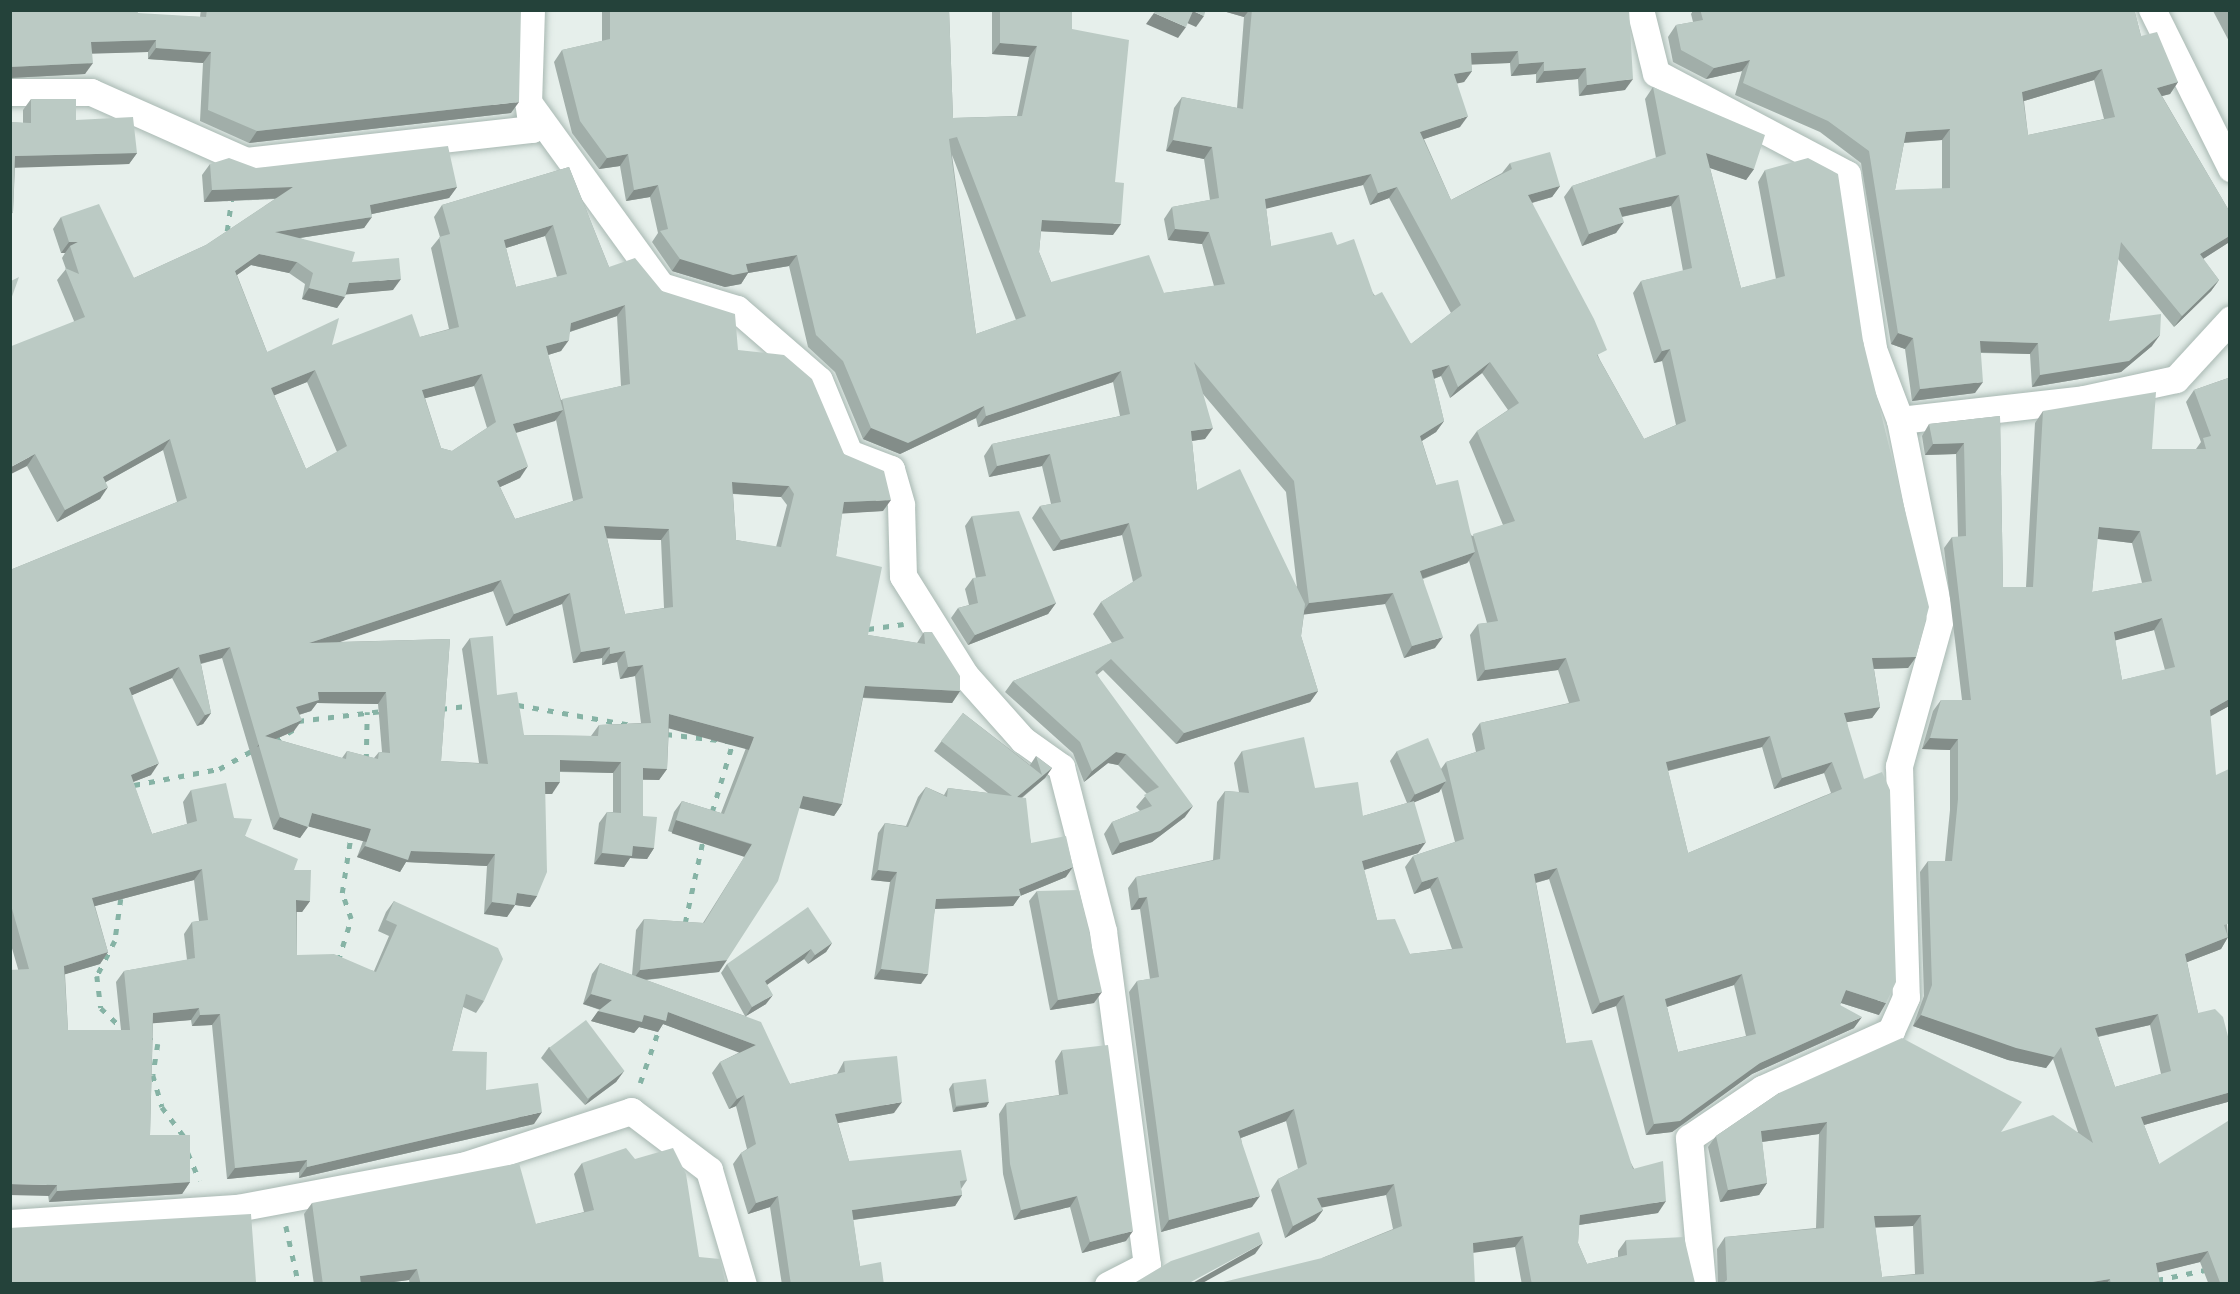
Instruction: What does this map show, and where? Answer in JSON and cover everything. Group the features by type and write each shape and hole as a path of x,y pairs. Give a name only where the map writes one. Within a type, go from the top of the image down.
{"street":[{"path":"9,92 91,92 246,161 532,129 530,9"},
{"path":"1640,9 1656,73 1846,175 1873,349 1900,420 1940,619 1899,766 1906,997 1891,1030 1762,1089 1689,1138 1702,1285"},
{"path":"2152,9 2231,168"},
{"path":"528,102 661,286 737,309 819,380 849,453 891,470 901,505 903,576 979,691 1060,767 1068,816 1088,857 1115,1056 1132,1118 1135,1204 1147,1265 1108,1285"},
{"path":"1900,420 2084,400 2176,379 2231,319"},
{"path":"9,1223 278,1200 462,1166 631,1112 709,1170 743,1285"}],"path":[{"path":"225,242 234,155"},
{"path":"864,629 931,620"},
{"path":"497,702 634,725"},
{"path":"423,711 478,704"},
{"path":"118,790 219,769 292,735 284,707"},
{"path":"364,782 367,711"},
{"path":"291,722 386,711"},
{"path":"655,731 732,745"},
{"path":"712,813 732,745 742,737"},
{"path":"330,974 351,920 342,893 356,822"},
{"path":"683,938 705,836"},
{"path":"115,889 124,905 98,976 101,1008 115,1028 158,1044 153,1075 162,1107 183,1132 211,1209"},
{"path":"631,1112 665,1014"},
{"path":"278,1200 298,1285"},
{"path":"2144,1282 2214,1264"}],"building":[{"path":"9,9 137,9 138,13 206,17 207,9 521,9 519,102 257,131 208,110 211,52 156,48 156,40 91,42 93,63 9,67"},
{"path":"610,9 949,9 953,118 1022,116 1037,46 1000,43 1000,9 1072,9 1072,29 1129,40 1115,182 1124,183 1121,224 1042,220 1039,252 1051,282 1149,255 1164,293 1225,284 1209,232 1175,229 1172,207 1219,198 1212,147 1173,140 1182,97 1243,109 1252,9 1629,9 1633,79 1587,85 1586,68 1544,71 1544,62 1519,64 1518,51 1471,53 1472,71 1454,74 1468,116 1420,132 1451,200 1512,169 1510,163 1550,152 1560,186 1528,195 1594,319 1607,350 1597,355 1644,439 1686,421 1670,349 1662,351 1641,281 1692,268 1679,195 1619,208 1624,222 1589,234 1572,186 1666,154 1653,87 1765,135 1754,169 1706,153 1741,288 1785,276 1765,170 1808,158 1838,174 1863,341 1929,607 1916,657 1872,658 1880,707 1844,713 1864,779 1882,772 1890,790 1896,982 1886,1003 1846,990 1840,1005 1862,1017 1760,1063 1680,1121 1654,1124 1624,995 1600,1003 1557,868 1534,874 1566,1043 1592,1040 1633,1169 1663,1161 1666,1201 1580,1215 1578,1243 1587,1264 1627,1255 1626,1240 1684,1237 1698,1285 1532,1285 1523,1236 1473,1243 1475,1285 1211,1285 1322,1258 1402,1226 1394,1184 1317,1198 1323,1210 1293,1226 1278,1179 1307,1164 1294,1109 1238,1131 1260,1196 1169,1220 1137,981 1159,977 1147,897 1139,898 1136,877 1220,859 1225,791 1249,793 1242,751 1304,737 1315,788 1358,782 1363,816 1414,801 1426,842 1362,861 1377,920 1395,919 1410,954 1463,948 1438,877 1422,882 1413,856 1464,839 1446,762 1485,749 1480,723 1580,701 1566,658 1485,670 1478,624 1498,621 1473,534 1515,521 1477,431 1519,403 1490,362 1458,387 1449,365 1432,370 1444,421 1420,436 1436,485 1458,480 1475,552 1420,571 1443,637 1412,646 1393,593 1309,603 1294,481 1194,362 1213,428 1191,431 1197,490 1240,469 1305,604 1301,636 1318,691 1184,733 1111,659 1095,672 1193,806 1160,831 1120,843 1112,822 1152,806 1144,795 1159,787 1126,754 1116,752 1092,771 1080,742 1013,681 1124,638 1101,602 1142,576 1129,523 1061,540 1040,506 1061,502 1050,454 997,466 992,444 1130,414 1121,371 986,416 984,406 908,443 871,428 843,361 816,335 797,255 746,264 748,272 733,275 680,259 660,231 668,229 658,185 634,190 628,154 607,158 580,121 562,50 610,39","holes":["957,137 1026,316 976,334 949,139","1371,174 1378,193 1397,187 1461,305 1411,344 1382,292 1374,296 1354,239 1337,245 1332,232 1271,246 1265,199","1770,736 1782,778 1832,762 1842,789 1688,853 1666,762","1742,974 1756,1034 1678,1052 1665,999"]},
{"path":"1156,9 1206,9 1204,16 1193,11 1186,27 1154,13"},
{"path":"1700,9 2134,9 2141,36 2157,32 2178,82 2157,88 2231,214 2231,235 2200,254 2219,280 2182,316 2121,242 2109,321 2161,314 2160,335 2129,361 2040,375 2038,343 1980,341 1983,382 1920,389 1913,338 1898,333 1869,151 1828,121 1743,83 1750,60 1714,68 1681,50 1676,25 1703,20","holes":["2102,69 2115,117 2028,135 2022,92","1950,129 1950,188 1895,190 1906,132"]},
{"path":"31,99 76,99 76,120 133,117 137,153 15,156 13,212 9,212 9,122 31,123"},
{"path":"448,146 457,187 370,205 372,217 275,232 355,252 352,262 399,258 401,279 349,283 345,297 309,288 313,273 297,262 259,254 235,271 267,352 339,318 332,345 412,314 420,337 459,327 439,237 450,234 442,205 569,167 609,267 635,258 662,291 735,314 738,350 784,355 812,379 844,454 884,471 891,500 844,502 836,556 882,567 868,635 925,644 924,632 932,632 960,676 960,691 865,686 842,804 803,796 778,881 727,960 640,970 644,919 704,923 752,844 676,820 682,801 724,814 754,737 669,714 667,769 643,768 643,816 657,817 654,848 633,846 632,856 602,853 607,812 621,813 621,762 560,760 560,782 545,782 547,872 537,896 517,893 515,905 492,902 495,854 411,851 408,860 365,846 371,829 312,813 308,827 280,817 230,647 199,655 211,713 205,715 179,667 129,688 159,763 131,775 152,834 197,821 191,790 226,783 234,818 252,819 245,836 298,859 294,870 311,870 310,901 296,900 297,955 334,954 376,972 397,925 386,920 394,901 498,948 503,959 484,1001 466,994 452,1051 487,1052 486,1090 538,1083 542,1112 307,1167 307,1160 235,1168 220,1014 200,1015 199,1008 153,1013 150,1135 190,1135 190,1182 57,1191 57,1185 9,1184 9,970 29,969 9,898 9,568 187,498 170,439 103,477 108,487 65,510 35,454 9,468 9,347 85,317 65,268 79,274 70,246 78,242 69,242 61,217 99,204 134,278 206,245 293,187 212,190 210,164 229,158 256,168","holes":["553,225 567,274 516,287 504,240","625,305 630,384 562,399 583,498 515,519 497,481 528,466 513,424 563,410 546,346 569,340 571,323","315,370 347,446 306,469 271,388","482,374 496,422 452,451 441,448 422,390","732,482 789,486 794,494 781,547 736,540","604,526 669,529 673,607 625,614","501,580 514,614 570,593 581,652 610,647 610,654 625,651 628,667 643,665 651,723 599,725 598,736 524,735 517,692 497,695 493,636 470,638 488,764 441,761 450,639 309,643","318,692 386,692 390,753 379,752 378,759 347,751 346,759 265,736 302,720 296,707 319,700","202,869 208,920 192,922 195,958 124,971 130,1030 68,1030 64,966 108,952 92,898"]},
{"path":"19,277 9,305 9,282"},
{"path":"2231,377 2231,698 2210,710 2216,775 2231,768 2231,923 2224,925 2228,937 2185,954 2198,1013 2215,1009 2223,1017 2231,1048 2231,1092 2141,1117 2159,1164 2231,1119 2231,1285 2221,1285 2208,1251 2156,1263 2160,1285 2111,1285 2110,1279 2074,1285 1720,1285 1727,1280 1725,1237 1824,1228 1827,1122 1761,1131 1767,1183 1728,1190 1716,1136 1779,1093 1902,1038 2022,1102 2001,1132 2053,1115 2093,1143 2061,1047 2054,1057 1921,1015 1932,985 1928,861 1952,861 1958,799 1958,739 1930,738 1941,700 1971,700 1952,537 1966,536 1964,443 1933,444 1929,424 2000,416 2003,587 2033,587 2043,411 2156,392 2152,449 2206,449 2203,438 2211,436 2194,390","holes":["2099,527 2140,531 2152,581 2092,592","2162,618 2175,667 2122,680 2114,632","2158,1014 2171,1071 2115,1087 2095,1028","1921,1215 1924,1274 1882,1277 1874,1216"]},
{"path":"1019,511 1056,603 975,635 958,608 978,603 973,578 986,576 972,516"},
{"path":"963,713 1042,775 1036,756 1052,768 1017,797 1026,798 1031,843 1066,836 1073,867 1019,889 1021,896 936,899 928,974 881,969 897,872 878,870 885,823 908,827 926,787 947,797 948,788 1012,796 941,741"},
{"path":"1428,738 1446,781 1415,795 1397,751"},
{"path":"1079,890 1102,992 1058,1000 1037,891"},
{"path":"808,907 832,943 815,955 811,949 765,981 773,995 752,1007 727,964"},
{"path":"600,963 761,1022 790,1084 845,1072 844,1061 897,1056 902,1102 835,1114 849,1161 961,1150 967,1180 960,1181 962,1195 852,1210 860,1266 881,1262 884,1285 791,1285 778,1196 756,1203 741,1153 756,1144 744,1095 737,1099 720,1062 756,1045 668,1012 666,1021 644,1015 642,1022 598,1011 612,1000 591,994"},
{"path":"586,1020 625,1071 588,1099 549,1048"},
{"path":"1108,1045 1133,1231 1090,1242 1077,1196 1021,1210 1010,1164 1006,1103 1068,1094 1062,1050"},
{"path":"986,1079 989,1102 956,1106 953,1083"},
{"path":"626,1148 635,1159 673,1148 686,1174 699,1257 720,1259 726,1285 421,1285 417,1269 360,1276 361,1285 323,1285 312,1203 519,1163 536,1224 594,1210 582,1163"},
{"path":"251,1214 256,1282 308,1285 9,1285 9,1228"},
{"path":"1259,1232 1263,1243 1192,1285 1131,1285 1171,1261"}]}
